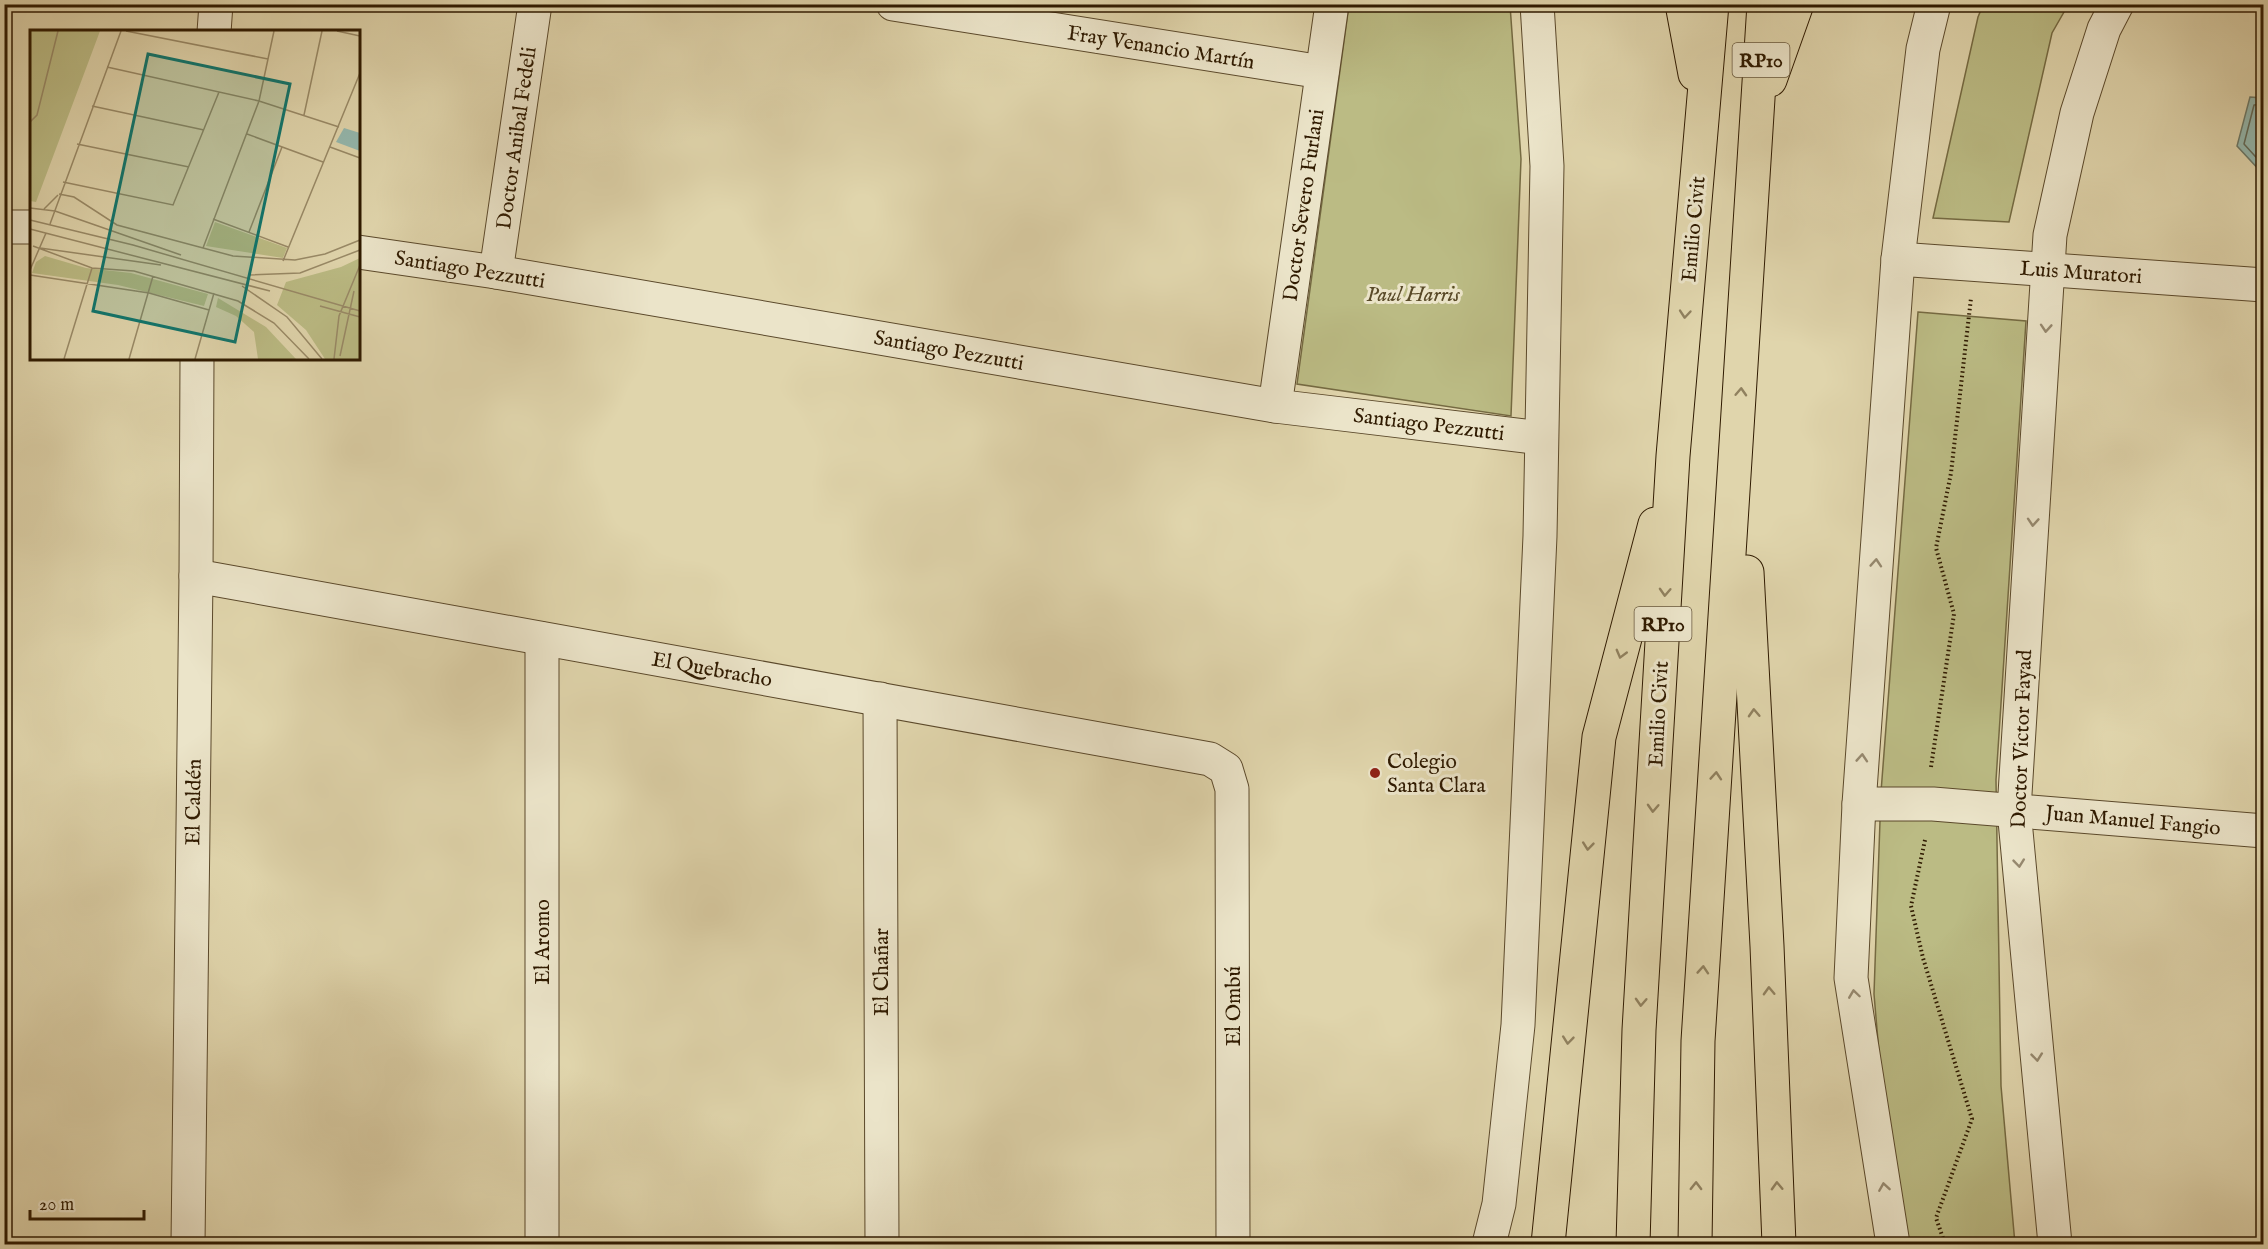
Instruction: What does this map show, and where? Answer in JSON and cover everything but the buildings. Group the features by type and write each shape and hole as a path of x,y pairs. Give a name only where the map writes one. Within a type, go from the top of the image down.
{"highway":[{"path":"1682,4 1702,116"},
{"name":"Emilio Civit","path":"1633,1245 1640,1030 1673,456 1712,4"},
{"name":"RP10","path":"1695,1245 1698,1041 1764,4"},
{"path":"1757,116 1797,4"},
{"path":"1738,426 1767,946 1779,1245"},
{"path":"1548,1245 1599,736 1673,456"}],"street":[{"path":"214,30 216,4"},
{"name":"Doctor Anibal Fedeli","path":"496,272 535,4"},
{"name":"Fray Venancio Martín","path":"893,4 1322,72"},
{"name":"Doctor Severo Furlani","path":"1275,406 1332,4"},
{"path":"1489,1245 1498,1204 1518,1025 1540,536 1547,166 1537,4"},
{"path":"1893,1245 1851,978 1859,804 1898,259 1923,49 1934,4"},
{"name":"Doctor Victor Fayad","path":"2055,1245 2014,810 2050,235 2077,113 2104,29 2117,4"},
{"path":"4,227 30,227"},
{"name":"Santiago Pezzutti","path":"360,252 496,272 1275,406 1541,438"},
{"name":"Luis Muratori","path":"1898,259 2264,285"},
{"name":"El Caldén","path":"188,1245 197,360"},
{"name":"El Quebracho","path":"196,576 1210,759 1226,769"},
{"name":"El Aromo","path":"542,639 542,1245"},
{"name":"El Chañar","path":"880,699 882,1245"},
{"name":"El Ombú","path":"1226,769 1232,789 1233,1245"},
{"name":"Juan Manuel Fangio","path":"1859,804 1933,804 2264,831"}],"path":[{"path":"1945,1245 1936,1218 1972,1119 1923,958 1911,906 1933,804 1931,764 1954,614 1936,548 1951,473 1975,263"}],"green space":[{"name":"Paul Harris","path":"1349,5 1510,5 1521,159 1511,416 1297,384"},
{"path":"1983,5 2068,5 2052,33 2009,222 1933,218 1978,17"},
{"path":"1918,312 2026,321 1996,780 2001,1086 2015,1244 1906,1244 1879,1053 1874,994 1881,792"}],"water":[{"path":"2250,97 2263,98 2263,174 2237,146"}],"place":[{"name":"Colegio Santa Clara","path":"1375,773"}]}
